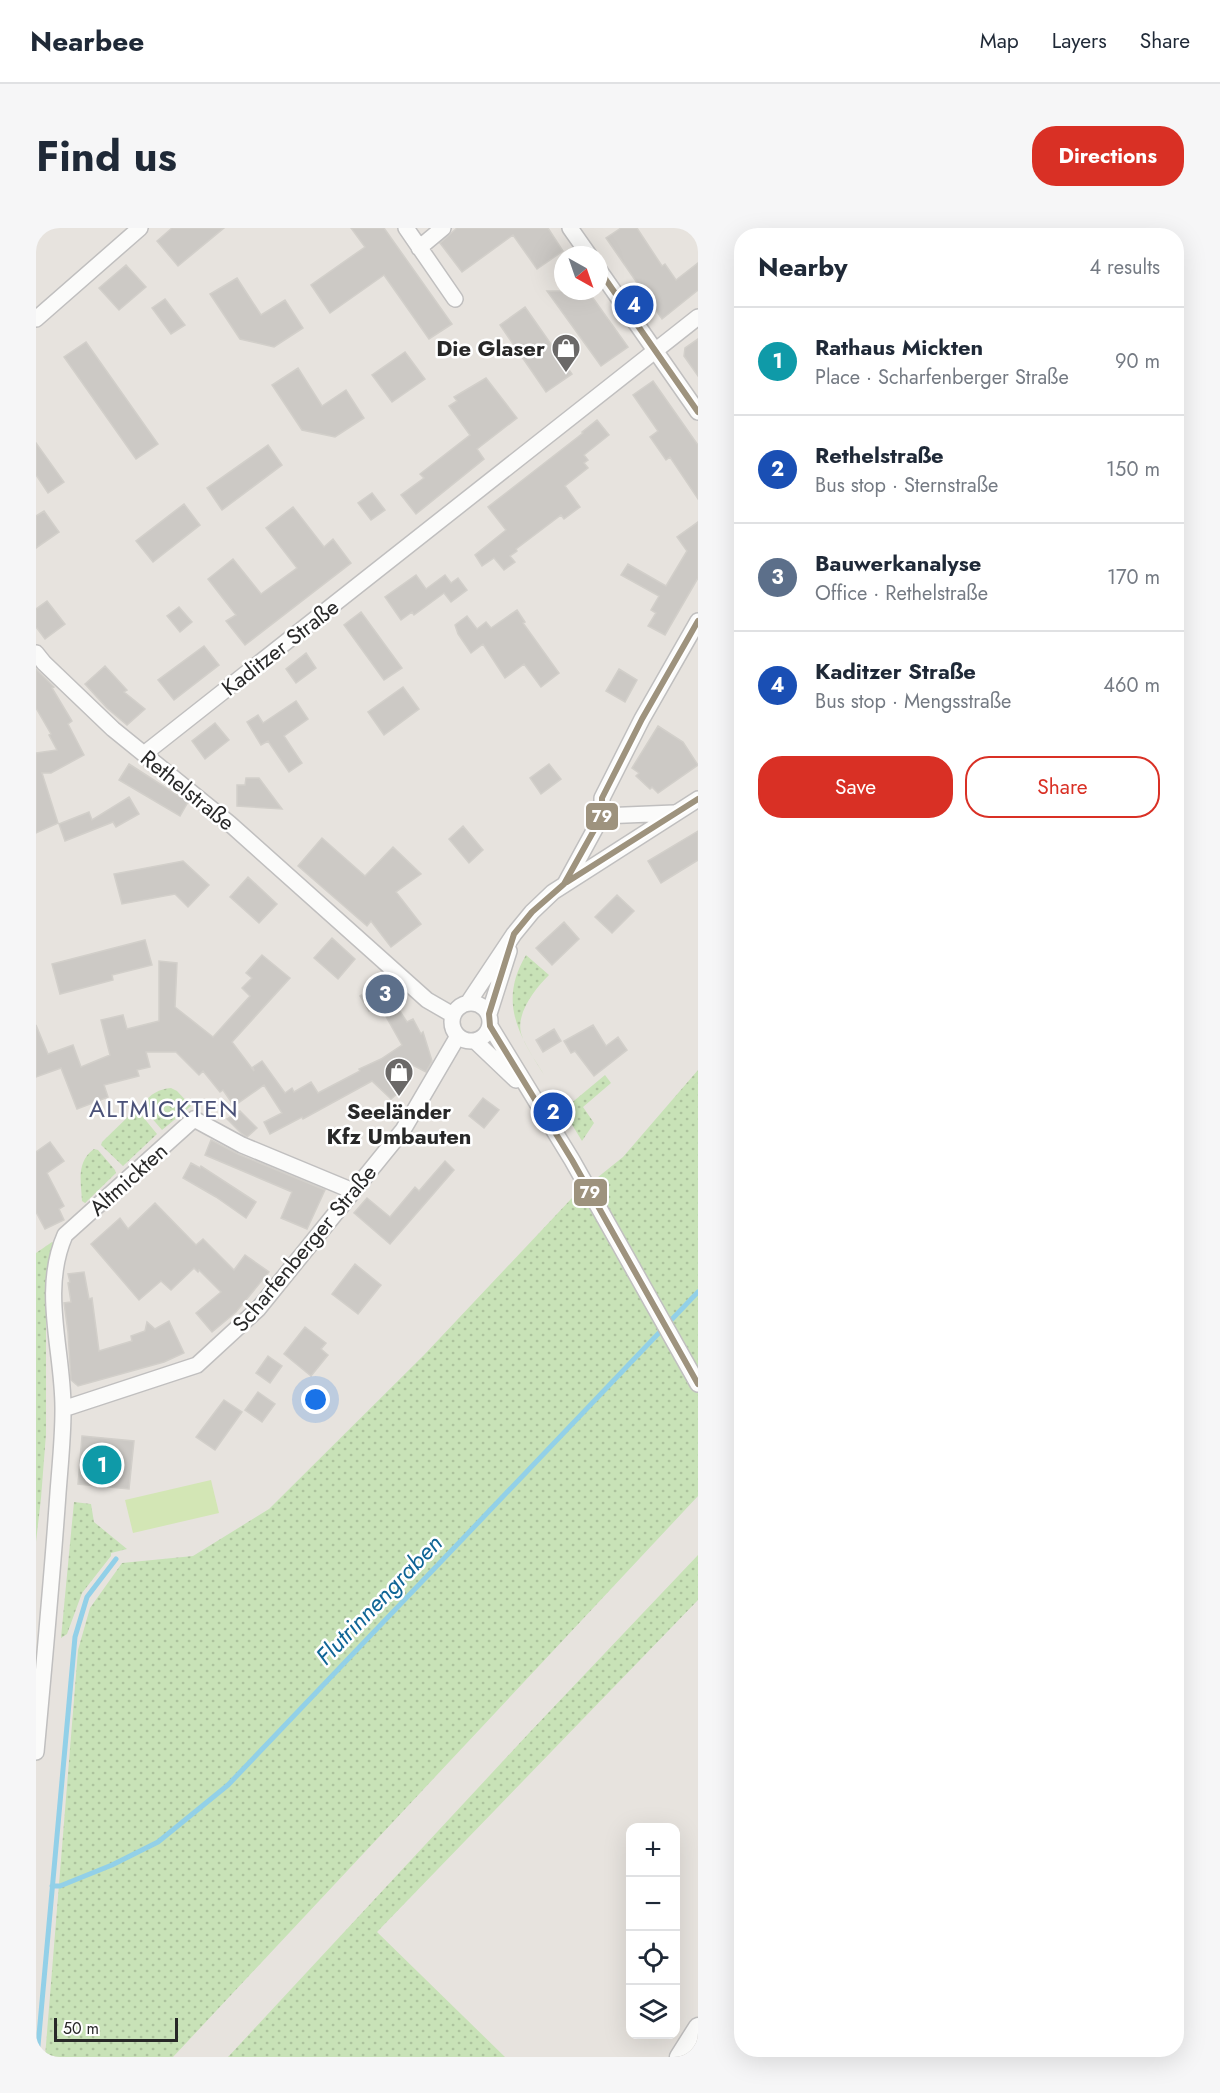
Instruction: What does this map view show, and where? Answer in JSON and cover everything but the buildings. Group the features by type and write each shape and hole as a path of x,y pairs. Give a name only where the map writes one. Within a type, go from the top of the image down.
{"street":[{"path":"36,319 140,228"},
{"path":"406,228 455,299"},
{"path":"419,248 443,228"},
{"path":"570,228 583,246"},
{"path":"608,283 698,412"},
{"name":"Kaditzer Straße","path":"144,754 698,317"},
{"path":"564,884 602,816 603,798 607,788 642,719 698,621"},
{"name":"Rethelstraße","path":"36,653 113,729 229,823 428,1000 453,1015"},
{"path":"468,1003 514,934 532,912 564,884 698,799"},
{"path":"602,816 675,813"},
{"path":"475,1041 484,1036 514,934"},
{"path":"529,1093 475,1041 458,1036 453,1026 453,1015 462,1005 468,1003 480,1005 698,1384"},
{"name":"Scharfenberger Straße","path":"63,1409 197,1365 258,1309 403,1130 458,1036"},
{"name":"Altmickten","path":"63,1409 53,1303 57,1254 64,1235 194,1119 242,1144 353,1191"},
{"path":"36,1752 56,1528 63,1409"},
{"path":"679,2057 698,2027"}],"green space":[{"path":"526,955 549,975 524,1009 520,1025 522,1037 515,1018 513,988"},
{"path":"698,1070 698,1496 173,2057 45,2057 78,1650 90,1608 122,1563 193,1556 269,1509 424,1355 572,1198 623,1157"},
{"path":"605,1075 611,1083 583,1107 594,1123 582,1141 563,1110"},
{"path":"171,1088 191,1106 162,1130 144,1109 144,1104 155,1093"},
{"path":"134,1111 139,1112 157,1134 123,1166 101,1145"},
{"path":"94,1149 98,1150 116,1173 85,1203 82,1201 82,1166 88,1154"},
{"path":"52,1242 55,1244 46,1276 46,1434 36,1542 36,1253"},
{"path":"211,1480 219,1513 133,1533 125,1500"},
{"path":"74,1502 91,1504 94,1522 127,1549 111,1553 82,1593 67,1634 61,1638"},
{"path":"698,1555 698,1600 377,1932 505,2057 228,2057 530,1732"}],"waterway":[{"name":"Flutrinnengraben","path":"52,1886 60,1886 112,1865 158,1842 228,1785 698,1292"},
{"path":"37,2057 75,1637 87,1597 116,1559"}],"transit line":[{"name":"79","path":"608,283 698,412"},
{"name":"79","path":"698,621 642,719 602,798 602,816 564,884 532,912 514,934 489,1014 490,1026 572,1160 698,1384"},
{"name":"79","path":"567,882 698,799"}],"place":[{"name":"Kaditzer Straße","path":"634,305"},
{"name":"Die Glaser","path":"566,374"},
{"name":"Bauwerkanalyse","path":"385,994"},
{"name":"Seeländer Kfz Umbauten","path":"399,1098"},
{"name":"Rethelstraße","path":"553,1112"},
{"name":"Rathaus Mickten","path":"102,1465"}],"district":[{"name":"ALTMICKTEN","path":"164,1109"}]}
